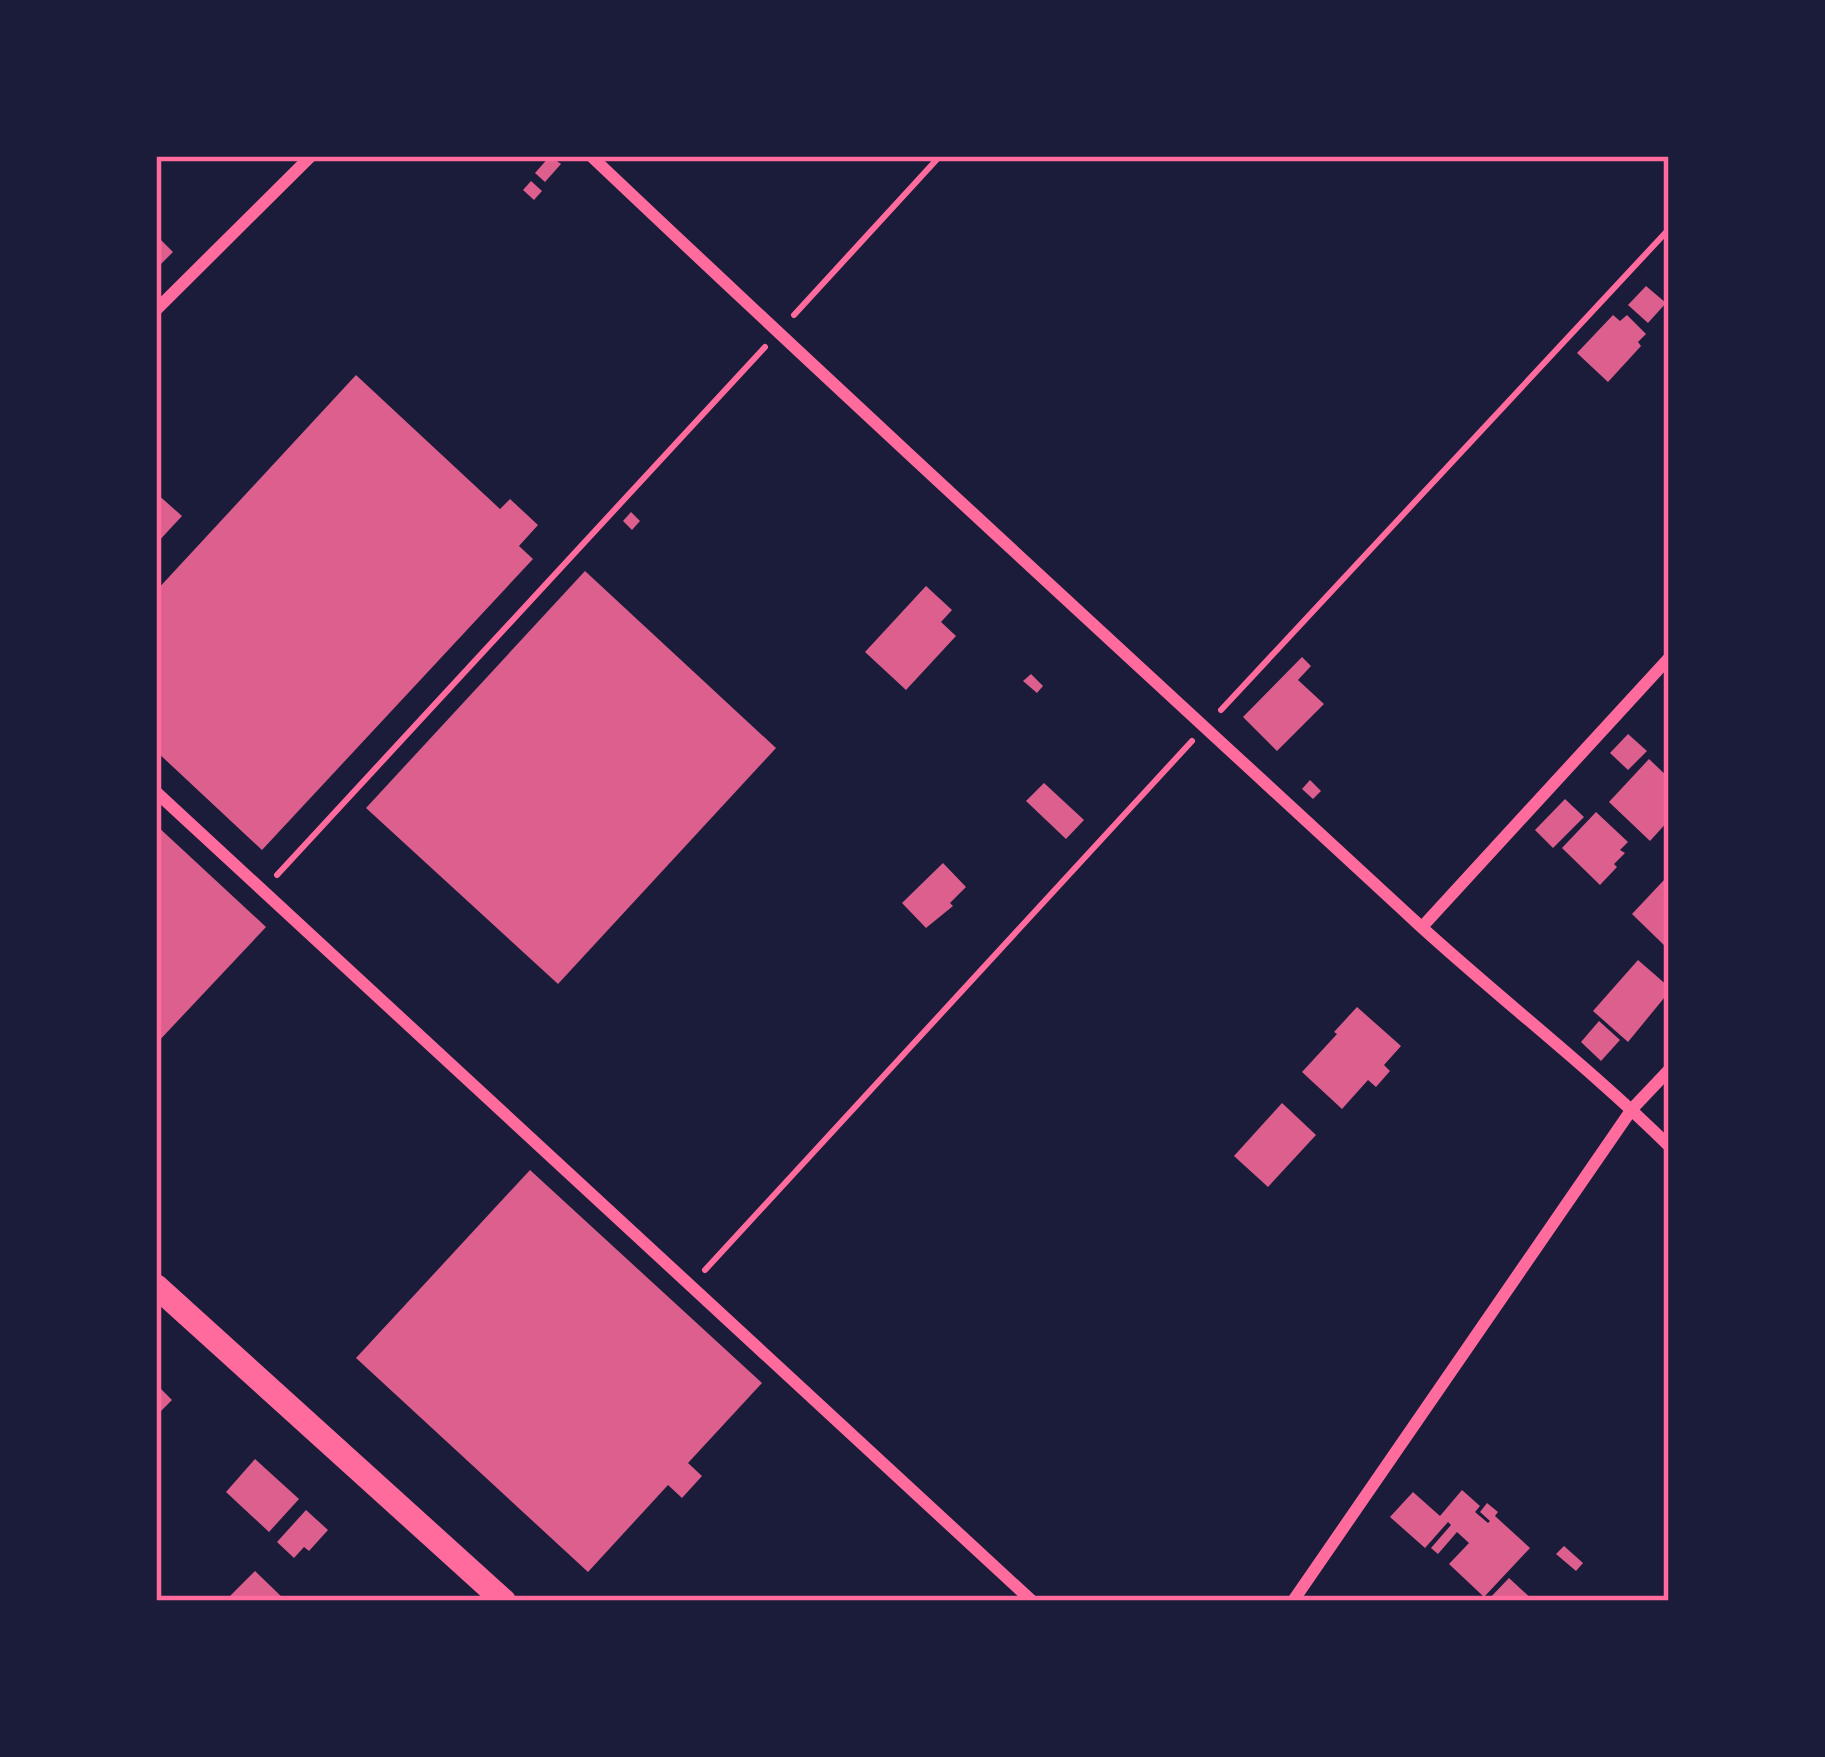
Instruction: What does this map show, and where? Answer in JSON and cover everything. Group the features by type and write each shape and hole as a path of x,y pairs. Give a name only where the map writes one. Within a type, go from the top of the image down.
{"main road":[{"path":"156,1286 504,1601"}],"street":[{"path":"156,310 310,156"},
{"path":"591,156 1422,927 1669,1146"},
{"path":"1422,927 1669,658"},
{"path":"156,792 1032,1601"},
{"path":"1293,1601 1632,1109 1669,1070"}],"path":[{"path":"262,891 940,156"},
{"path":"690,1286 1669,229"}],"building":[{"path":"550,156 561,164 545,182 535,173"},
{"path":"531,181 542,191 534,200 523,190"},
{"path":"156,235 173,252 156,269"},
{"path":"1646,286 1666,303 1648,323 1628,305"},
{"path":"1613,315 1620,321 1627,315 1646,334 1608,382 1577,353"},
{"path":"356,375 500,509 510,499 538,525 519,546 533,559 262,850 156,751 156,591"},
{"path":"156,493 182,516 156,544"},
{"path":"631,512 640,521 632,530 623,521"},
{"path":"585,571 776,748 558,984 366,808"},
{"path":"926,586 952,610 941,622 956,636 906,690 865,652"},
{"path":"1302,657 1311,666 1298,680 1324,704 1277,751 1243,717"},
{"path":"1031,674 1043,686 1037,693 1023,681"},
{"path":"1628,734 1647,751 1628,770 1610,753"},
{"path":"1649,759 1669,778 1669,820 1650,841 1609,802"},
{"path":"1310,780 1321,791 1313,799 1302,789"},
{"path":"1044,783 1084,820 1066,839 1026,801"},
{"path":"1565,799 1584,817 1553,848 1535,830"},
{"path":"1596,812 1628,842 1620,850 1625,853 1614,864 1617,867 1600,885 1562,848"},
{"path":"156,825 266,927 156,1044"},
{"path":"943,863 966,887 950,903 953,906 926,928 902,903"},
{"path":"1664,880 1669,885 1669,950 1632,914"},
{"path":"1638,960 1669,992 1628,1042 1593,1011"},
{"path":"1357,1007 1401,1046 1384,1065 1390,1071 1376,1087 1368,1080 1342,1109 1302,1072"},
{"path":"1599,1021 1620,1040 1601,1061 1581,1042"},
{"path":"1282,1103 1316,1135 1268,1187 1234,1156"},
{"path":"530,1170 762,1383 688,1463 702,1476 682,1498 668,1485 588,1572 356,1358"},
{"path":"156,1384 172,1400 156,1416"},
{"path":"255,1459 299,1499 269,1532 226,1492"},
{"path":"1462,1490 1480,1506 1475,1512 1488,1523 1480,1512 1487,1503 1530,1548 1484,1597 1449,1564 1469,1543 1457,1532 1438,1554 1431,1548 1451,1525 1448,1522 1425,1548 1390,1517 1413,1492 1440,1516"},
{"path":"306,1510 328,1530 309,1551 304,1547 294,1558 277,1542"},
{"path":"1564,1546 1583,1563 1576,1571 1556,1554"},
{"path":"255,1571 286,1601 225,1601"},
{"path":"1509,1578 1534,1601 1487,1601"}]}
